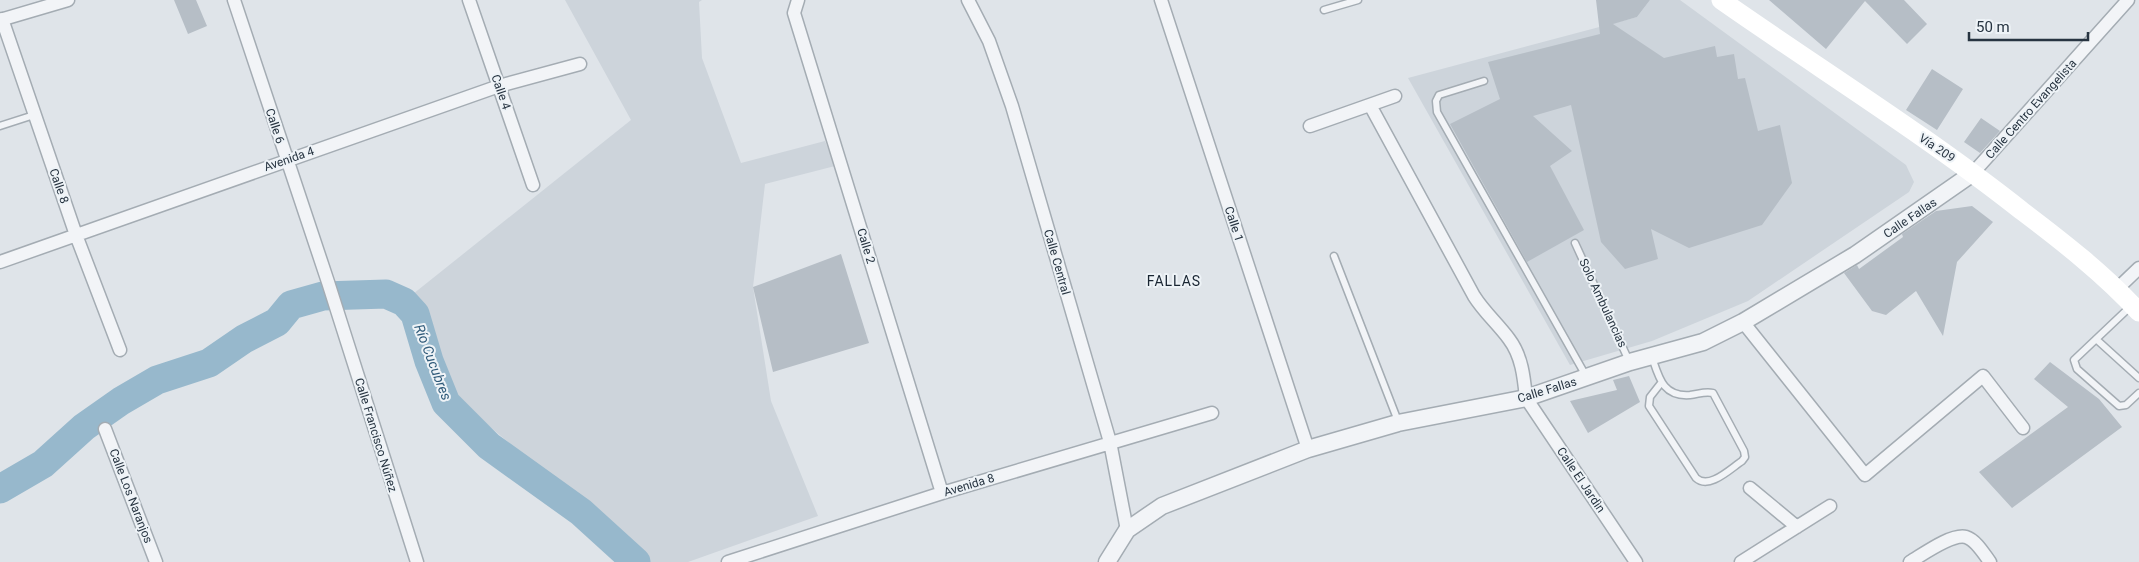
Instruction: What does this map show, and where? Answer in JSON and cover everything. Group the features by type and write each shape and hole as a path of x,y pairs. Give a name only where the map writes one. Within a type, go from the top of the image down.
{"main road":[{"name":"Vía 209","path":"1721,0 1973,172 2063,242 2117,289 2136,309"}],"street":[{"path":"1,20 68,0"},
{"name":"Calle 6","path":"234,0 336,308"},
{"name":"Calle 4","path":"469,0 533,185"},
{"name":"Calle 2","path":"798,0 794,13 942,493"},
{"name":"Calle Central","path":"968,0 989,40 1012,106 1110,442 1127,530"},
{"name":"Calle 1","path":"1161,0 1308,449"},
{"name":"Calle Centro Evangelista","path":"1973,172 2128,0"},
{"name":"Calle 8","path":"1,20 76,235 120,350"},
{"name":"Avenida 4","path":"0,262 499,86 580,64"},
{"path":"1310,126 1395,96"},
{"path":"1370,105 1474,296 1484,312 1509,339 1523,371 1526,398"},
{"name":"Calle Fallas","path":"1107,562 1127,530 1162,506 1308,449 1398,423 1526,398 1630,362 1702,342 1743,322 1855,255 1973,172"},
{"path":"2117,289 2139,268"},
{"name":"Calle Francisco Núñez","path":"336,308 417,562"},
{"path":"1743,322 1865,476 1983,376 2023,428"},
{"name":"Calle El Jardìn","path":"1526,398 1636,562"},
{"name":"Avenida 8","path":"728,562 942,493 1212,413"},
{"name":"Calle Los Naranjos","path":"105,429 156,562"},
{"path":"1750,488 1797,528"},
{"path":"1741,562 1830,506"},
{"path":"1910,562 1952,538 1966,537 1977,545 1990,562"}],"lane":[{"path":"1324,10 1358,0"},
{"path":"1484,80 1439,95 1436,101 1436,112 1587,378"},
{"path":"0,126 34,115"},
{"name":"Solo Ambulancias","path":"1575,243 1630,362"},
{"path":"1334,256 1398,423"},
{"path":"2136,309 2096,339 2074,360 2077,369 2119,406 2126,405 2139,393"},
{"path":"2096,339 2139,378"},
{"path":"1652,356 1661,384 1672,392 1682,395 1713,393 1744,451 1742,461 1708,483 1700,482 1649,406 1650,397 1661,384"}],"shaded area":[{"path":"565,0 702,0 699,2 702,58 741,163 825,141 835,166 765,184 753,287 771,401 818,516 688,562 649,562 455,397 440,365 413,294 631,120"},
{"path":"1650,0 1680,0 1906,165 1914,182 1909,192 1748,301 1652,341 1570,365 1408,78 1637,17"}],"building":[{"path":"174,0 196,0 207,26 188,34"},
{"path":"1596,0 1650,0 1637,17 1613,24 1664,58 1715,46 1717,57 1734,54 1738,79 1745,78 1758,131 1780,125 1792,183 1762,225 1689,248 1651,229 1658,259 1625,269 1601,242 1571,105 1533,116 1572,151 1550,166 1584,230 1527,262 1450,124 1500,99 1488,62 1600,34"},
{"path":"1769,0 1904,0 1927,24 1907,44 1865,1 1826,49"},
{"path":"1932,69 1963,89 1937,130 1906,110"},
{"path":"1981,118 2000,131 1980,153 1964,142"},
{"path":"1972,206 1993,222 1957,262 1943,336 1916,291 1886,315 1872,311 1844,273 1857,265 1859,269 1903,237 1902,234 1936,211"},
{"path":"841,254 869,343 773,372 753,287"},
{"path":"2050,362 2099,399 2122,427 2012,508 1979,472 2068,407 2034,379"},
{"path":"1629,376 1640,402 1588,433 1570,401 1617,390 1613,380"}],"waterway":[{"name":"Río Cucubres","path":"0,489 43,464 84,427 121,401 157,380 209,363 244,339 277,322 291,305 323,296 386,294 404,302 415,314 429,361 446,403 489,446 581,512 636,562"}],"district":[{"name":"FALLAS","path":"1174,281"}]}
